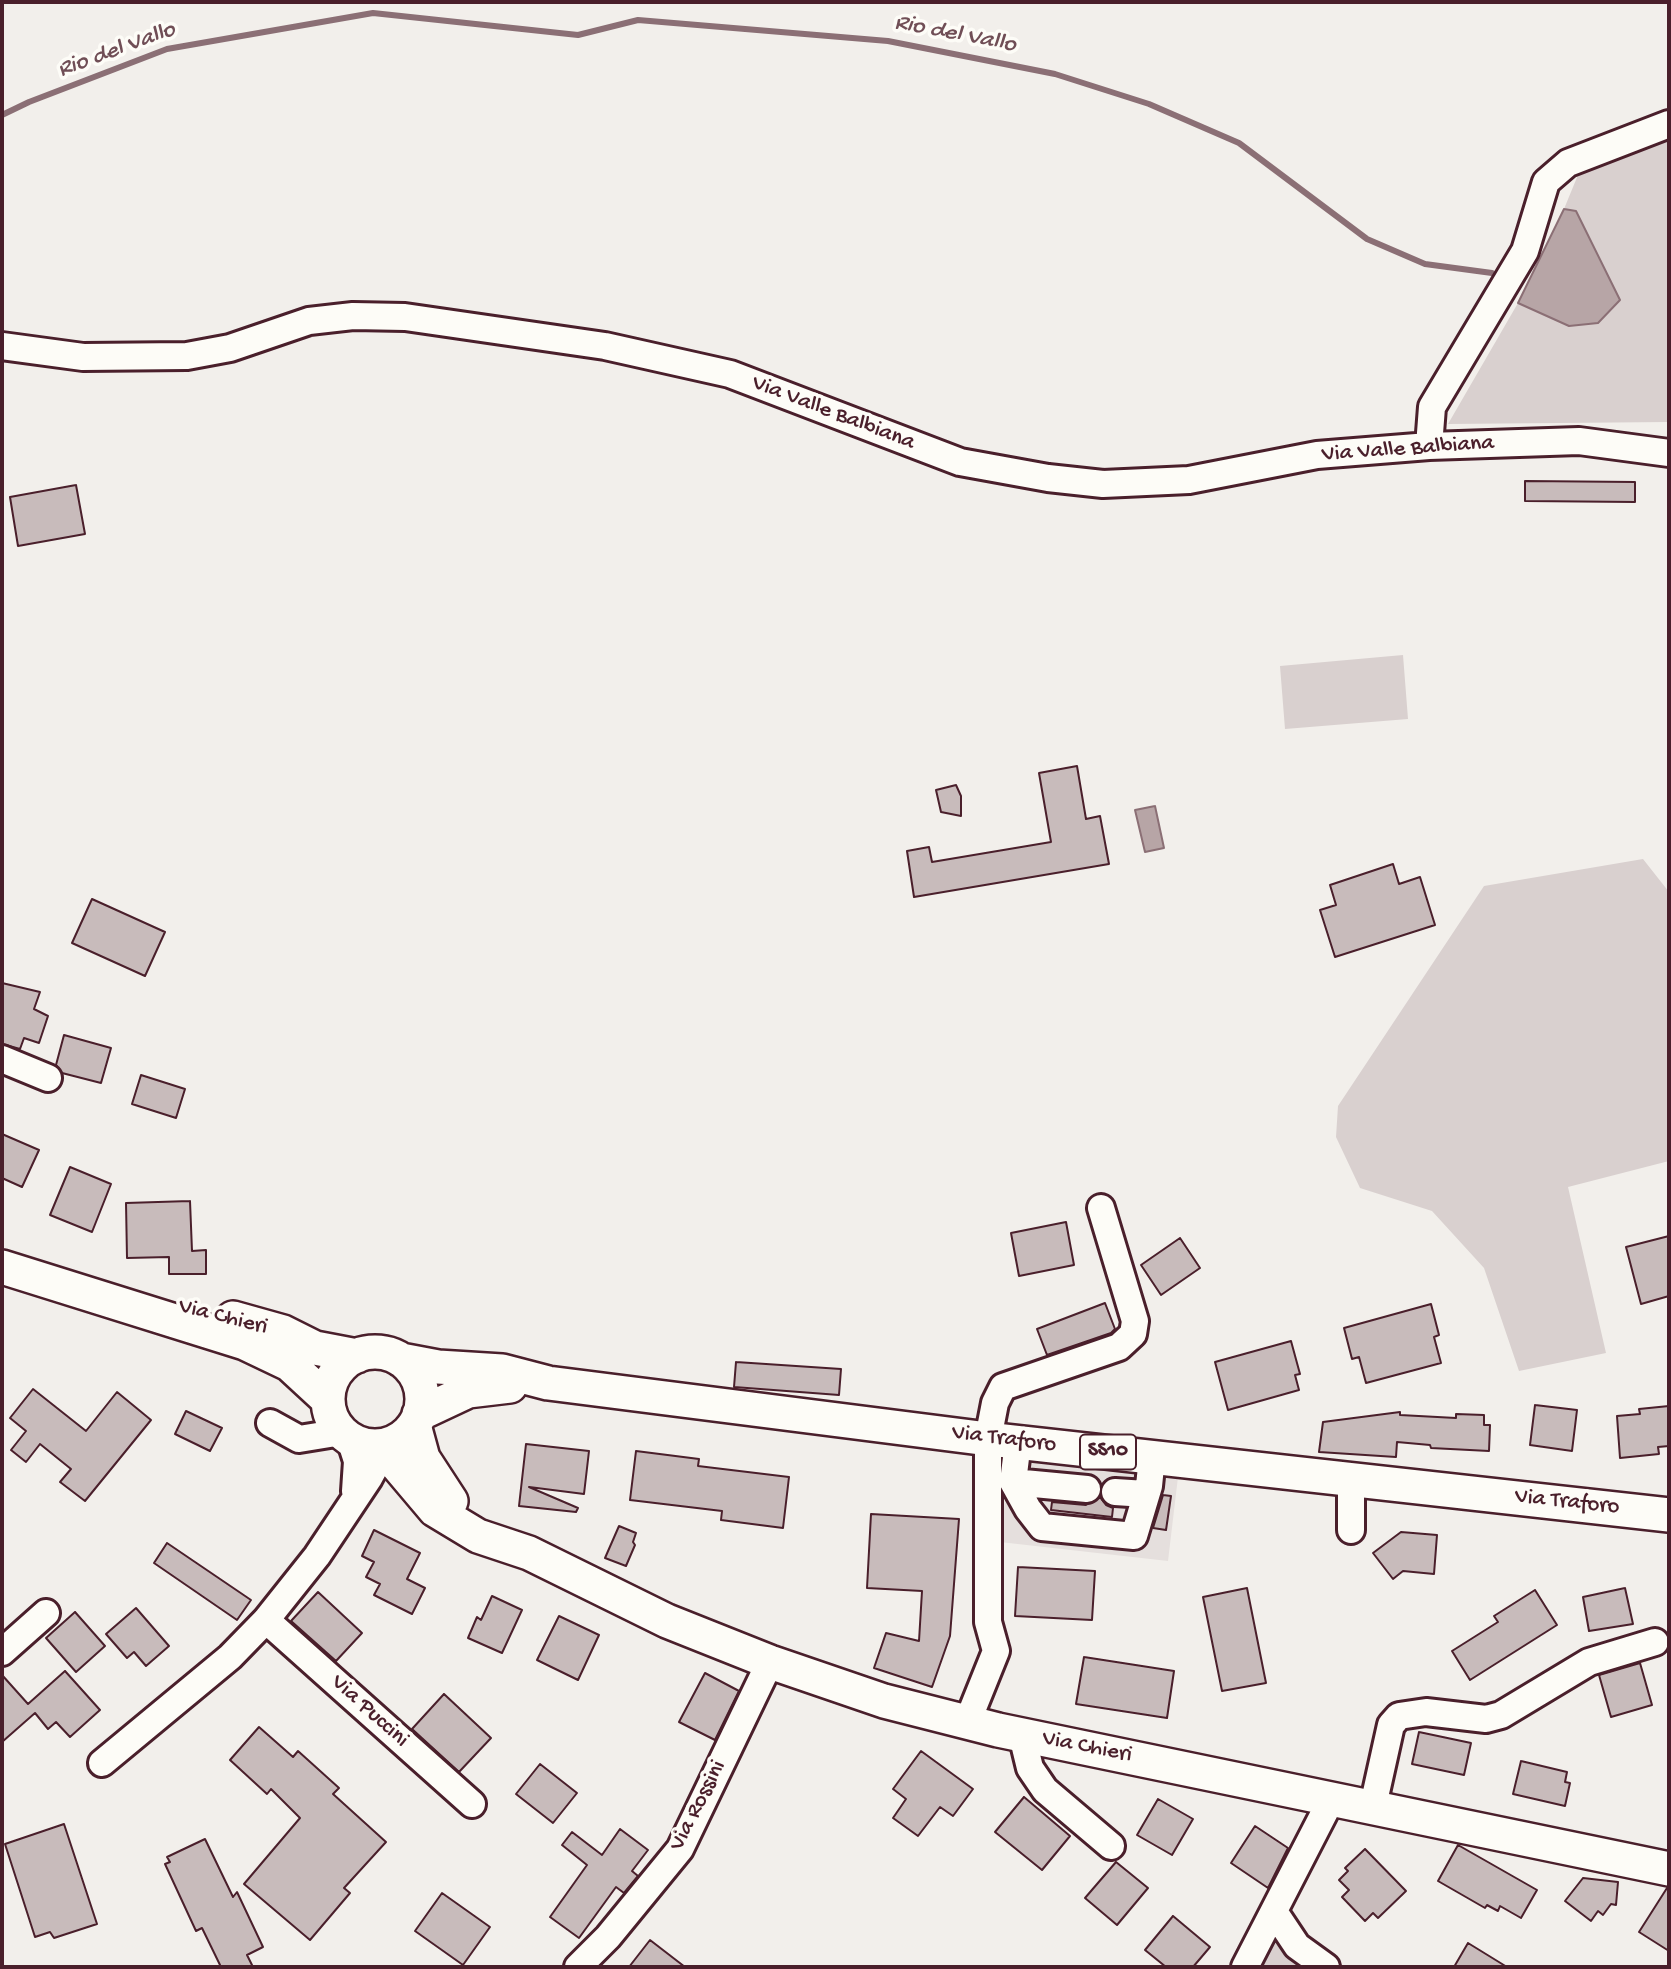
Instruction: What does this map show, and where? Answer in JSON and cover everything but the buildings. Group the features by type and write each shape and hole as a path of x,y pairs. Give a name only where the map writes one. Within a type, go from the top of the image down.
{"main road":[{"name":"Via Chieri","path":"2,1267 273,1354 289,1364 344,1425 397,1465 424,1499 445,1518 478,1536 529,1553"},
{"name":"Via Chieri","path":"86,1292 183,1306 258,1324 315,1348 357,1356"},
{"path":"380,1352 401,1360 411,1368 421,1387 417,1420 401,1438 344,1425 337,1371 357,1356 380,1352"},
{"name":"Via Traforo","path":"401,1360 439,1367 502,1371 548,1383 1003,1441 1669,1515"},
{"name":"Via Traforo","path":"417,1420 468,1391 548,1383"},
{"name":"Via Chieri","path":"417,1420 423,1458 449,1500 529,1553 667,1621 770,1662 884,1701 967,1723 1669,1869"}],"street":[{"path":"1429,446 1432,407 1525,251 1546,182 1569,163 1669,124"},
{"name":"Via Valle Balbiana","path":"2,346 83,357 187,356 230,348 309,321 353,316 405,317 606,346 730,374 960,462 1048,478 1103,484 1189,480 1317,455 1429,446 1579,440 1669,453"},
{"path":"2,1059 48,1078"},
{"path":"1101,1208 1135,1321 1133,1334 1119,1347 1003,1387 995,1403 1013,1482 1042,1527 1134,1536 1146,1494 1152,1457"},
{"path":"102,1763 230,1657 266,1620 317,1556 376,1465 344,1425"},
{"path":"967,1723 996,1651 988,1622 1003,1441"},
{"path":"1351,1479 1351,1530"},
{"path":"1013,1482 1087,1489"},
{"path":"1115,1492 1146,1494"},
{"path":"2,1652 46,1613"},
{"name":"Via Puccini","path":"266,1620 472,1804"},
{"path":"1373,1806 1391,1725 1399,1716 1426,1713 1486,1719 1501,1715 1589,1662 1655,1642"},
{"name":"Via Rossini","path":"578,1967 608,1937 680,1849 770,1662"},
{"path":"1022,1735 1030,1768 1045,1790 1111,1846"},
{"path":"1245,1967 1332,1798"},
{"path":"1275,1913 1297,1946 1326,1967"}],"shaded area":[{"path":"1669,137 1669,422 1448,424 1518,303 1569,326 1576,211 1564,209 1580,170"},
{"path":"1564,209 1576,211 1620,300 1598,323 1569,326 1518,303"},
{"path":"1403,655 1408,719 1285,729 1280,666"},
{"path":"1155,806 1164,848 1145,852 1135,810"},
{"path":"1643,859 1669,892 1669,1161 1568,1187 1606,1353 1519,1371 1484,1268 1432,1211 1360,1188 1336,1137 1338,1106 1484,886"},
{"path":"1010,1458 1178,1477 1168,1561 1000,1542"},
{"path":"1271,1940 1307,1967 1256,1967"}],"waterway":[{"name":"Rio del Vallo","path":"2,115 167,49 373,13 578,35 638,20 888,41 1055,74 1149,104 1239,143 1367,239 1425,264 1492,273"}]}
